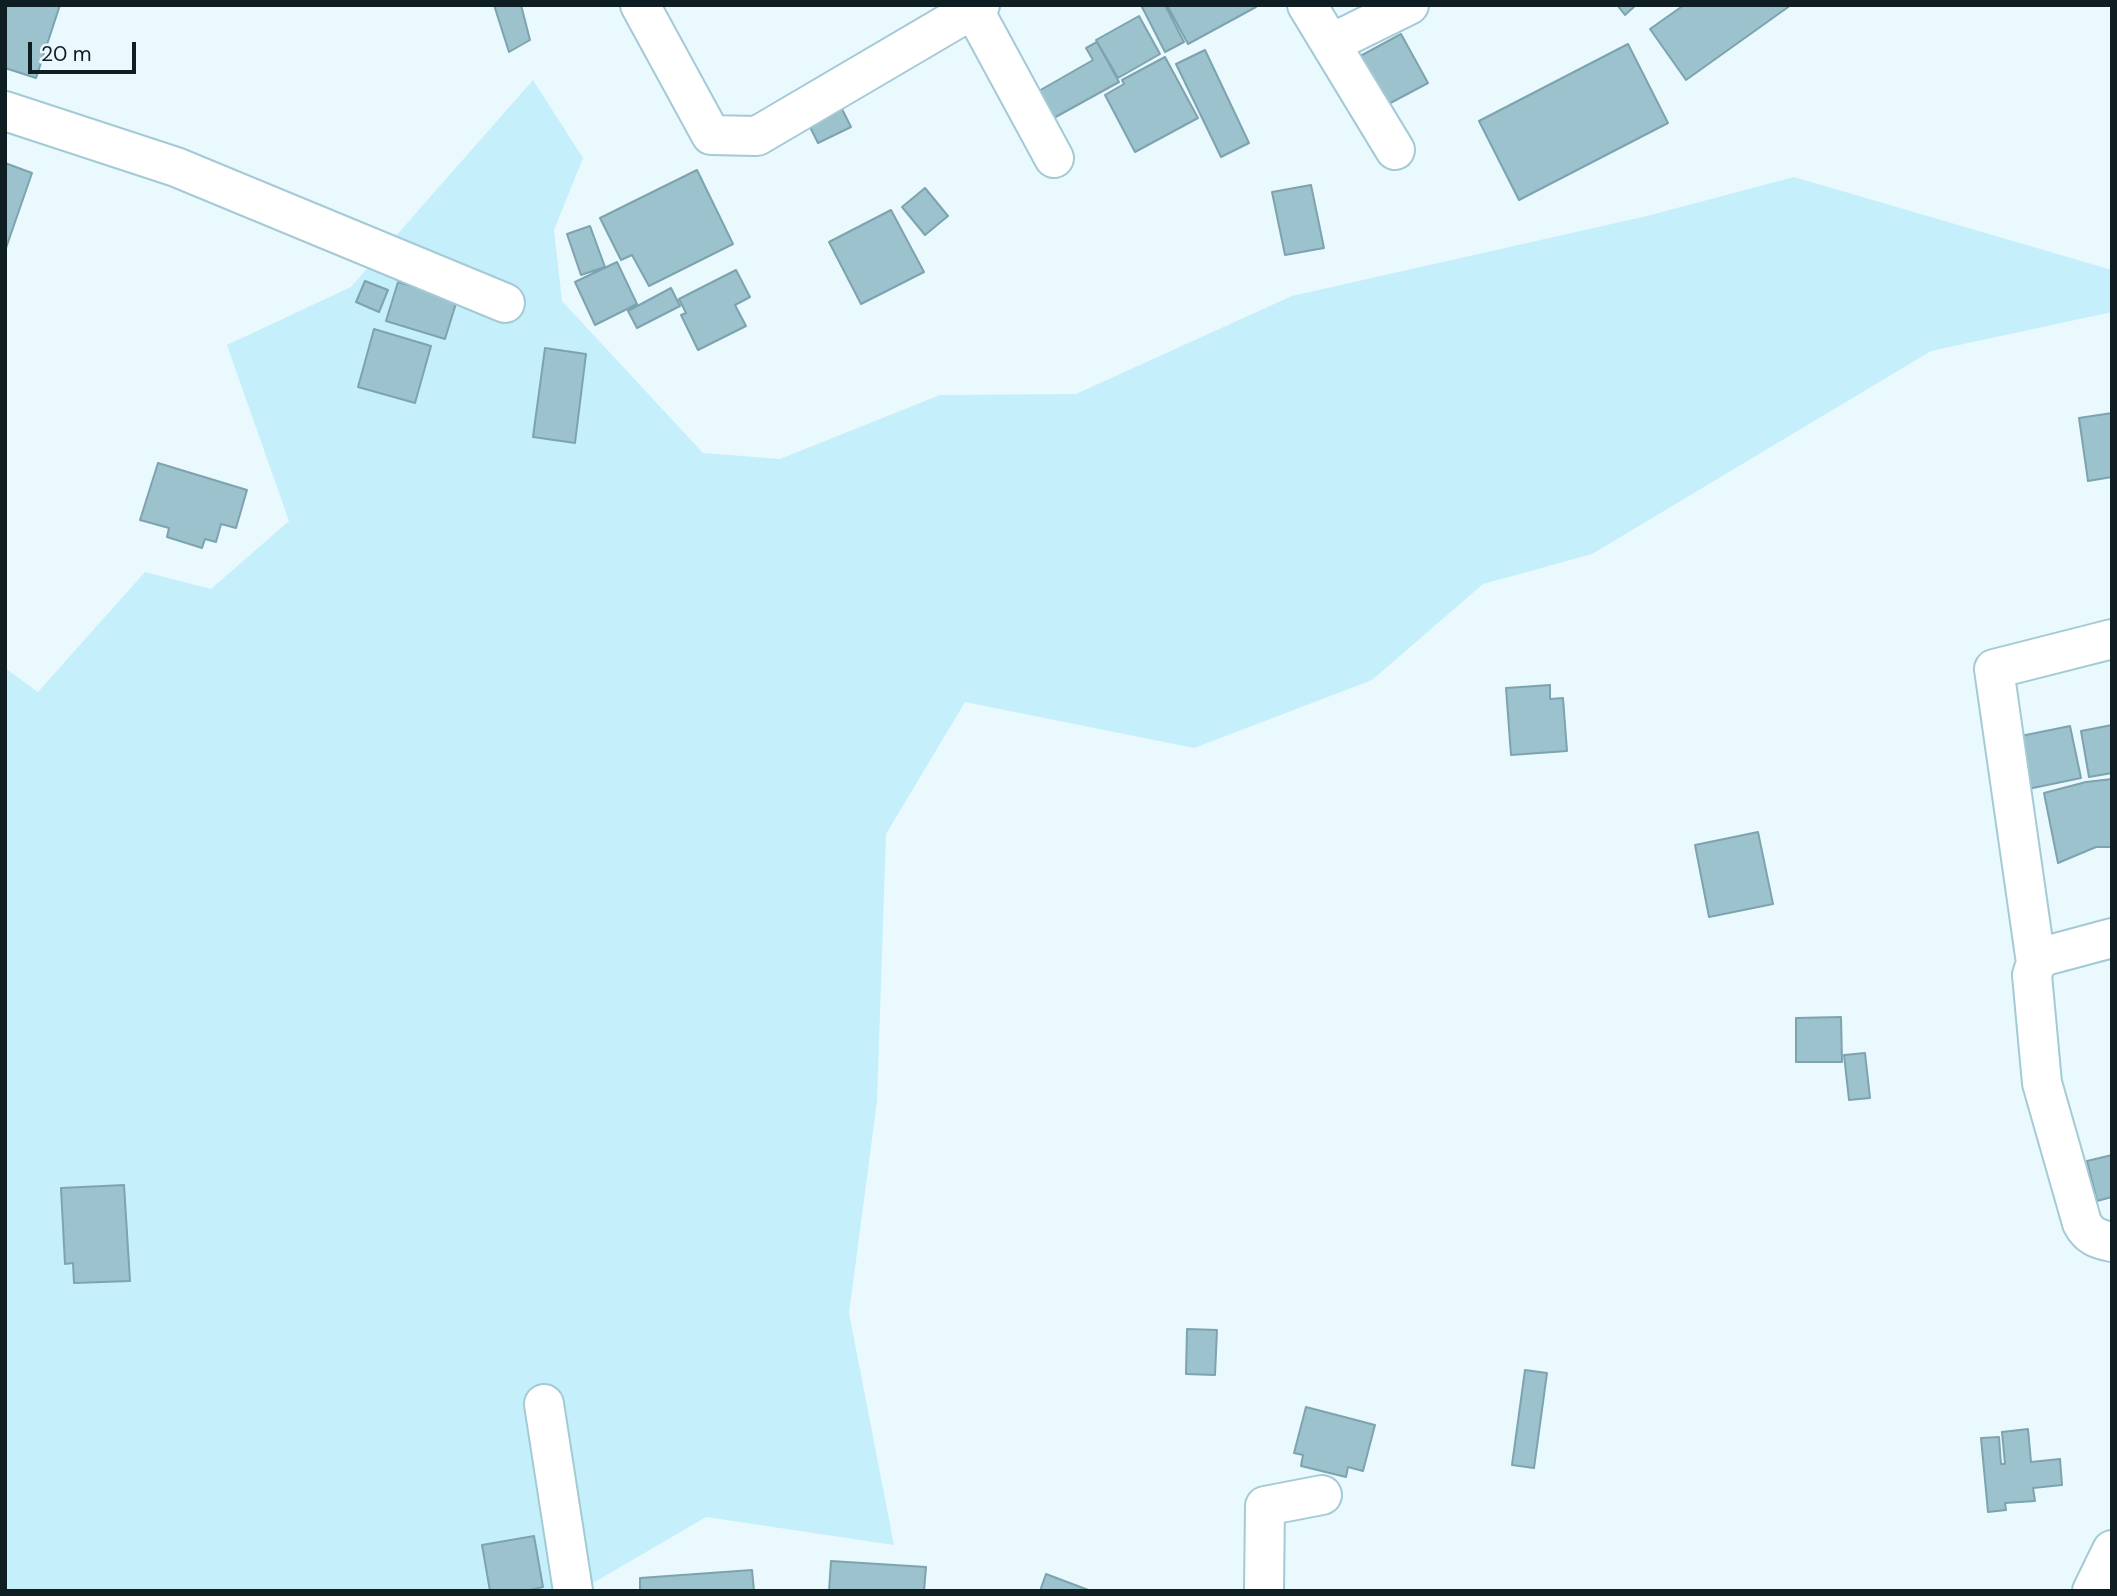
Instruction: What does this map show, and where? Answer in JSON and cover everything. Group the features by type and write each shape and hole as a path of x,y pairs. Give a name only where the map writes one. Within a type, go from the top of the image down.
{"street":[{"path":"640,5 711,135 757,136 974,6 1054,158"},
{"path":"1307,5 1395,150"},
{"path":"1332,43 1409,5"},
{"path":"5,111 176,167 505,303"},
{"path":"2112,639 1994,669 2036,963 2032,975 2042,1083 2081,1223 2087,1233 2096,1239 2112,1242"},
{"path":"2036,963 2045,956 2112,938"},
{"path":"544,1404 573,1591"},
{"path":"1264,1591 1265,1506 1322,1495"},
{"path":"2092,1591 2112,1550"}],"shaded area":[{"path":"533,80 583,158 554,230 562,301 703,453 780,459 940,395 1076,394 1292,296 1647,216 1794,177 2112,270 2112,312 1931,351 1592,554 1483,584 1372,680 1194,748 965,702 886,834 877,1101 849,1313 894,1545 706,1517 579,1591 5,1591 5,668 38,692 145,572 211,589 289,521 227,345 351,287"}],"building":[{"path":"5,5 60,5 36,78 5,68"},
{"path":"494,5 521,5 530,40 509,52"},
{"path":"1141,5 1165,5 1184,42 1165,52"},
{"path":"1167,5 1255,5 1256,7 1188,44"},
{"path":"1617,5 1636,5 1625,15"},
{"path":"1684,5 1791,5 1686,80 1650,29"},
{"path":"1139,16 1160,54 1118,78 1096,40"},
{"path":"1401,34 1428,83 1381,108 1353,60"},
{"path":"1097,42 1119,82 1052,119 1037,92 1093,60 1086,48"},
{"path":"1628,44 1668,123 1519,200 1479,121"},
{"path":"1205,50 1249,143 1221,157 1176,64"},
{"path":"1165,57 1198,118 1135,152 1105,95 1124,84 1122,80"},
{"path":"839,103 851,127 818,143 806,119"},
{"path":"5,163 32,173 5,251"},
{"path":"697,170 733,244 649,286 632,255 621,260 600,218"},
{"path":"1311,185 1324,248 1285,255 1272,192"},
{"path":"925,188 948,216 925,235 902,207"},
{"path":"891,210 924,272 861,304 829,242"},
{"path":"590,226 605,267 581,275 567,234"},
{"path":"617,262 637,304 595,325 575,282"},
{"path":"736,270 750,297 735,305 746,326 698,350 681,315 686,313 679,299"},
{"path":"365,281 388,290 379,312 356,302"},
{"path":"398,282 457,300 445,339 386,321"},
{"path":"671,288 680,306 637,328 628,311"},
{"path":"374,329 431,346 415,403 358,387"},
{"path":"545,348 586,354 575,443 533,437"},
{"path":"2112,413 2112,477 2088,481 2079,418"},
{"path":"158,463 247,490 236,528 221,524 216,542 205,539 202,548 167,537 169,528 140,520"},
{"path":"1550,685 1550,699 1563,698 1567,751 1511,755 1506,688"},
{"path":"2112,725 2112,773 2089,777 2081,731"},
{"path":"2070,726 2081,778 2028,789 2016,737"},
{"path":"2112,779 2112,847 2096,847 2058,863 2044,793 2086,782"},
{"path":"1758,832 1773,904 1709,917 1695,845"},
{"path":"1841,1017 1842,1062 1796,1062 1796,1018"},
{"path":"1865,1053 1870,1098 1849,1100 1844,1055"},
{"path":"2112,1155 2112,1197 2097,1201 2087,1161"},
{"path":"124,1185 130,1281 74,1283 73,1263 65,1264 61,1188"},
{"path":"1187,1329 1217,1330 1215,1375 1186,1374"},
{"path":"1525,1370 1547,1373 1534,1468 1512,1465"},
{"path":"1306,1407 1375,1425 1363,1471 1348,1467 1346,1477 1301,1466 1303,1455 1294,1453"},
{"path":"2028,1429 2031,1462 2060,1459 2062,1485 2033,1488 2035,1501 2005,1503 2006,1510 1988,1512 1981,1438 1999,1437 2001,1464 2005,1464 2002,1432"},
{"path":"534,1536 543,1587 525,1591 490,1591 482,1545"},
{"path":"831,1561 926,1567 924,1591 829,1591"},
{"path":"752,1570 754,1591 640,1591 640,1578"},
{"path":"1046,1574 1091,1591 1040,1591"}]}
